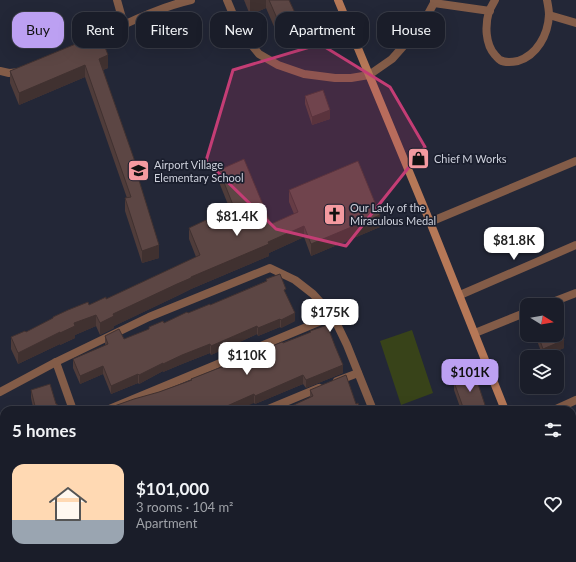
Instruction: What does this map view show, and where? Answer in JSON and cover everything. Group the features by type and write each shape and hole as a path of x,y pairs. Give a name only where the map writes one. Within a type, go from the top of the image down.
{"main road":[{"path":"338,0 460,295 503,406"}],"street":[{"path":"117,0 120,12"},
{"path":"128,23 176,4 191,0"},
{"path":"227,0 240,31 259,54 278,65 304,74 335,78 350,78 369,75 392,59 422,25 434,1 490,11"},
{"path":"495,0 490,11 487,26 487,40 492,52 500,60 512,63 525,59 533,53 541,43 549,15 547,0"},
{"path":"549,15 576,23"},
{"path":"0,71 9,73 20,72 26,69"},
{"path":"430,222 576,162"},
{"path":"460,295 576,245"},
{"path":"0,392 56,362 149,317 270,268 296,280 313,294 333,316 347,345 371,406"},
{"path":"562,298 576,292"},
{"path":"475,333 520,315"},
{"path":"117,406 333,316"},
{"path":"56,362 72,406"},
{"path":"276,406 358,372"},
{"path":"563,406 576,400"}],"highlighted area":[{"path":"320,44 390,87 425,147 346,246 276,229 206,161 233,70"}],"green space":[{"path":"412,330 433,393 401,405 380,341"}],"building":[{"path":"269,0 289,0 295,12 275,12 275,14"},
{"path":"72,46 72,48 105,48 108,55 99,59 140,176 138,177 159,245 142,251 125,198 131,197 85,65 19,93 10,71"},
{"path":"323,90 330,110 312,117 305,96"},
{"path":"244,159 271,224 298,212 289,190 358,161 380,215 311,244 304,226 268,242 269,244 191,277 113,314 114,316 100,323 96,315 74,323 75,326 18,353 11,337 25,331 26,332 53,317 88,302 89,305 106,297 106,299 200,255 189,228 206,220 209,228 237,215 219,170"},
{"path":"280,274 286,289 284,290 295,313 281,320 280,319 258,328 257,326 211,346 210,344 182,355 111,386 103,366 80,376 73,359 108,344 105,336 119,329 124,339 149,329 149,327 163,321 164,323 187,312 188,313 210,305"},
{"path":"327,325 343,365 306,380 303,375 255,396 254,394 227,406 114,406 192,380 191,379 268,349 267,348 311,332 310,331"},
{"path":"540,342 559,342 543,349"},
{"path":"346,375 356,404 358,403 359,406 292,406 313,396 310,390"},
{"path":"475,375 485,405 463,406 454,382"},
{"path":"50,384 58,406 35,406 31,390"}],"place":[{"name":"Chief M Works","path":"419,159"},
{"name":"Airport Village Elementary School","path":"138,171"},
{"name":"Our Lady of the Miraculous Medal","path":"335,214"}]}
